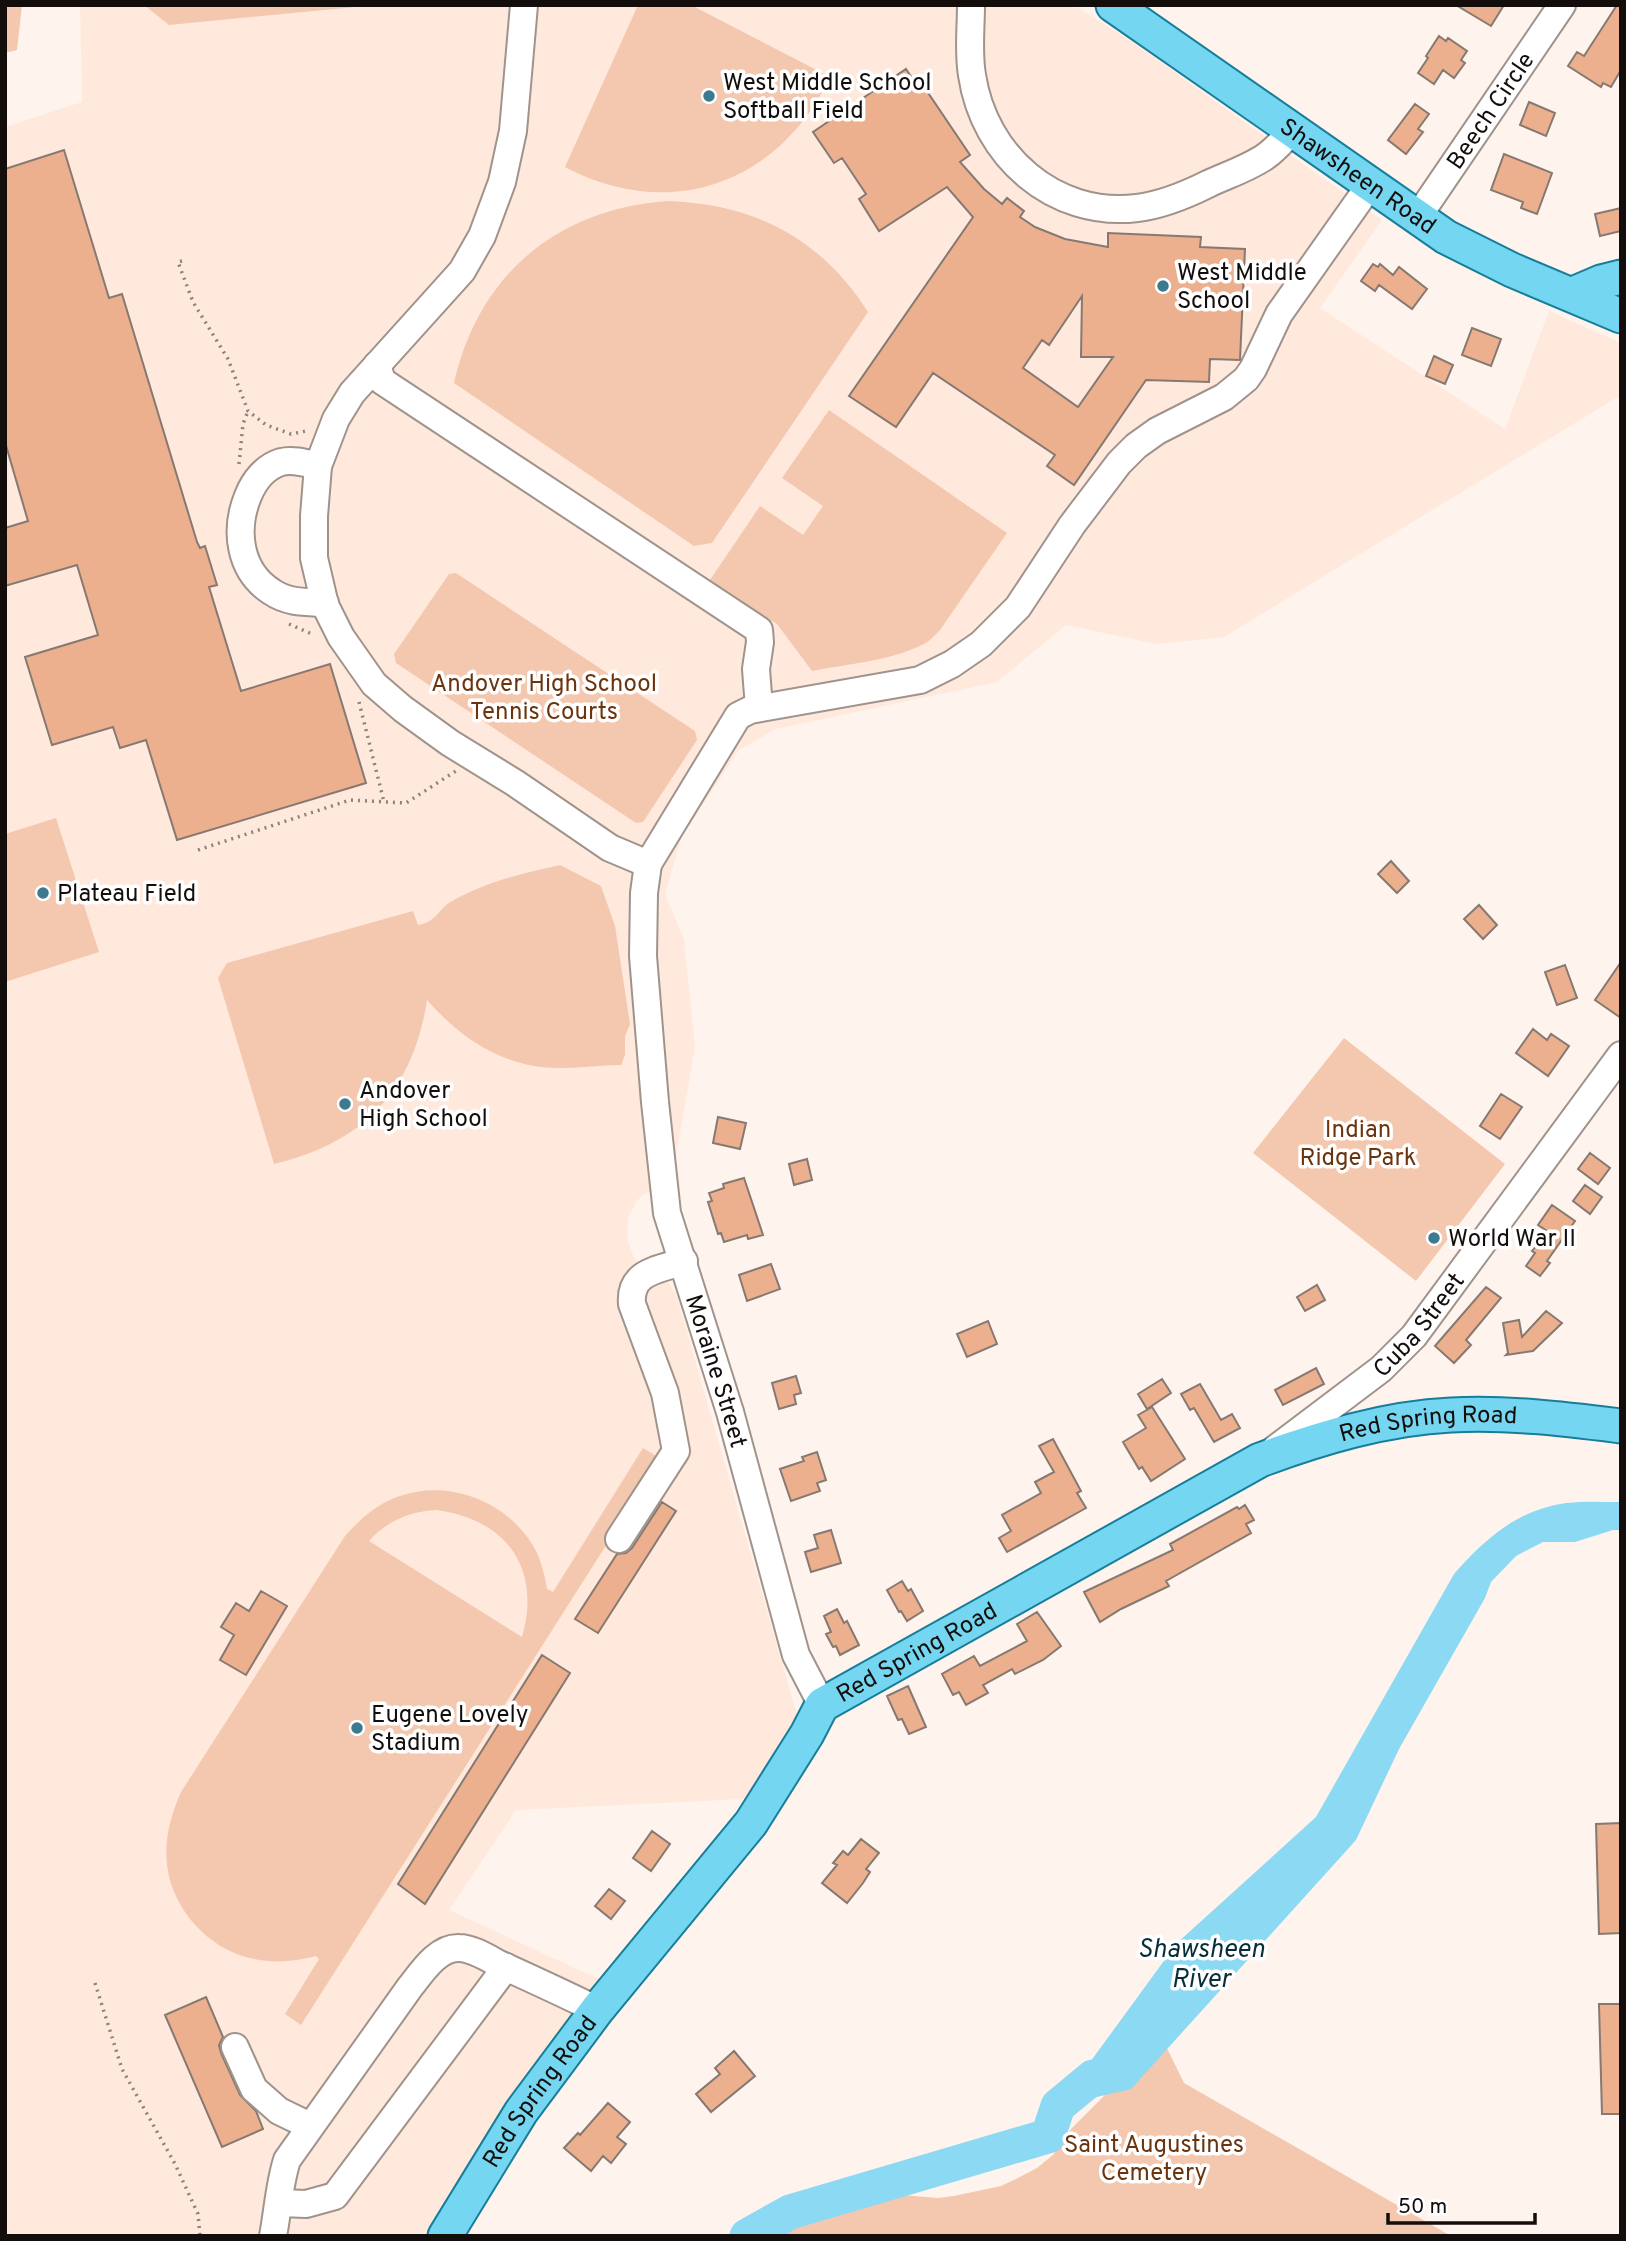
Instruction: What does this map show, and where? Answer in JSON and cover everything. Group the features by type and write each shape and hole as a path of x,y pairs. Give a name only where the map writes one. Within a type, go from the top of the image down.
{"main road":[{"name":"Shawsheen Road","path":"1131,10 1417,218 1473,251 1621,316"},
{"path":"1573,294 1621,276"},
{"name":"Red Spring Road","path":"445,2236 521,2112 597,2010 751,1823 807,1734 822,1704 1260,1460 1296,1447 1374,1425 1449,1415 1524,1415 1621,1426"}],"street":[{"path":"524,5 513,131 502,182 482,236 461,271 352,393 342,408 318,466 314,558 325,603 341,637 373,684 402,709 450,743 610,848 649,864 733,721 746,711 920,680 952,664 988,639 1018,607 1072,525 1119,463 1157,431 1224,397 1246,379 1279,314 1370,185"},
{"path":"971,5 972,76 989,129 1001,149 1017,167 1045,189 1066,199 1089,206 1125,209 1149,206 1186,195 1264,157 1293,130"},
{"name":"Beech Circle","path":"1417,218 1562,5"},
{"path":"377,365 382,382 760,630 757,669 759,708"},
{"path":"318,466 296,461 280,462 266,471 256,480 250,492 241,515 240,526 243,554 260,582 288,600 325,603"},
{"name":"Moraine Street","path":"649,864 644,893 643,956 667,1213 730,1412 796,1656 822,1704"},
{"name":"Cuba Street","path":"1260,1460 1381,1369 1414,1336 1621,1055"},
{"path":"619,1539 676,1451 665,1393 632,1304 631,1293 639,1277 684,1261"},
{"path":"273,2236 280,2203 280,2183 287,2160 410,1987 443,1952 459,1948 597,2010"},
{"path":"280,2203 306,2204 335,2196 506,1967"},
{"path":"235,2047 254,2089 279,2111 310,2126"}],"path":[{"path":"182,261 178,262 193,302 228,359 248,411 266,425 291,434 312,431"},
{"path":"237,472 241,457 243,424 248,411"},
{"path":"283,621 322,640"},
{"path":"358,699 384,802"},
{"path":"198,850 350,800 406,803 460,768"},
{"path":"95,1983 122,2069 175,2164 198,2214 200,2236"}],"shaded area":[{"name":"Andover High School","path":"80,5 1074,5 1135,44 1382,220 1320,308 1505,429 1549,311 1621,343 1621,395 1224,637 1156,644 1066,625 997,682 776,729 739,750 682,836 665,894 684,939 695,1047 675,1162 680,1185 645,1193 637,1201 628,1218 627,1238 634,1258 667,1281 676,1294 800,1725 744,1799 516,1810 449,1910 601,1980 448,2194 423,2236 5,2236 5,127 82,102"}],"green space":[{"path":"5,5 22,5 17,50 5,53"},
{"path":"144,5 376,5 169,25"},
{"name":"West Middle School Softball Field","path":"638,5 691,5 830,77 809,114 782,144 752,167 718,183 682,191 644,191 604,184 565,167"},
{"path":"668,201 729,209 783,230 807,245 829,264 868,312 712,543 694,546 454,383 466,344 482,310 503,280 529,254 558,233 591,217 628,207"},
{"path":"829,410 1007,533 940,630 924,644 883,658 812,671 777,624 710,580 760,506 803,535 823,506 782,478"},
{"name":"Andover High School Tennis Courts","path":"456,573 695,731 697,740 643,822 636,823 396,663 394,654 449,574"},
{"name":"Plateau Field","path":"56,818 99,952 5,982 5,834"},
{"path":"560,865 601,886 615,926 630,1024 625,1036 625,1055 621,1065 542,1067 504,1057 455,1028 427,1000 410,1061 379,1108 358,1127 333,1142 306,1155 274,1164 218,978 227,963 413,911 418,925 425,923 452,901 478,888"},
{"name":"Indian Ridge Park","path":"1344,1038 1505,1164 1416,1281 1253,1153"},
{"name":"Eugene Lovely Stadium","path":"643,1448 661,1459 301,2025 285,2014 319,1959 316,1956 297,1960 261,1960 228,1950 199,1929 178,1899 169,1877 166,1850 171,1821 181,1792 345,1536 363,1518 384,1503 420,1491 440,1490 479,1499 513,1521 526,1536 539,1557 547,1589 553,1592","holes":["436,1510 461,1515 482,1524 499,1536 513,1551 522,1569 527,1589 527,1612 522,1637 369,1541 391,1523 417,1513"]},
{"name":"Saint Augustines Cemetery","path":"1162,2038 1184,2083 1451,2236 750,2236 781,2227 803,2213 826,2205 870,2203 902,2195 938,2198 954,2196 1001,2186 1016,2179 1037,2168 1053,2155 1071,2129"}],"water":[{"name":"Shawsheen River","path":"1621,1502 1621,1530 1575,1542 1543,1542 1516,1556 1491,1582 1485,1598 1399,1749 1356,1840 1131,2089 1058,2106 1177,1943 1316,1817 1454,1574 1466,1561 1503,1528 1532,1512 1566,1503"}],"building":[{"path":"1456,5 1504,5 1491,26"},
{"path":"1617,5 1621,5 1621,70 1611,87 1603,83 1601,87 1568,66 1577,52 1584,56"},
{"path":"1439,36 1446,41 1448,38 1467,51 1461,60 1465,63 1454,78 1443,70 1434,84 1418,73"},
{"name":"West Middle School","path":"906,69 912,78 916,75 970,155 960,162 984,189 1002,204 1007,198 1024,211 1020,217 1035,227 1065,239 1108,247 1108,233 1201,237 1200,247 1245,249 1240,360 1210,359 1209,382 1146,380 1074,485 1047,466 1055,455 933,373 896,427 849,396 973,217 947,187 879,231 859,199 866,194 842,158 834,163 813,132","holes":["1082,296 1081,357 1113,357 1078,407 1023,368 1042,340 1049,345"]},
{"path":"1529,102 1555,113 1546,136 1520,125"},
{"path":"1415,104 1429,114 1418,129 1423,132 1406,154 1388,140"},
{"path":"64,150 109,298 122,294 197,542 200,548 205,546 217,585 209,587 241,691 330,664 366,783 177,840 146,740 120,748 113,727 52,745 25,657 98,635 77,565 5,586 5,528 28,521 5,442 5,169"},
{"path":"1504,154 1552,173 1537,214 1521,208 1523,202 1491,190"},
{"path":"1621,208 1621,231 1600,236 1595,214"},
{"path":"1373,264 1378,267 1380,264 1393,275 1399,267 1427,289 1412,309 1379,285 1375,291 1361,281"},
{"path":"1472,328 1501,339 1491,366 1462,355"},
{"path":"1434,356 1453,365 1445,384 1426,376"},
{"path":"1391,861 1409,881 1397,893 1378,874"},
{"path":"1479,905 1497,925 1483,939 1464,919"},
{"path":"1621,962 1621,1018 1595,1000"},
{"path":"1565,965 1577,998 1557,1005 1545,972"},
{"path":"1533,1029 1547,1040 1551,1034 1569,1046 1548,1076 1516,1053"},
{"path":"1501,1094 1522,1107 1500,1139 1480,1126"},
{"path":"718,1117 746,1123 740,1149 713,1143"},
{"path":"1590,1153 1610,1168 1598,1184 1578,1169"},
{"path":"807,1159 812,1180 794,1185 789,1164"},
{"path":"744,1178 763,1235 748,1239 747,1235 724,1242 721,1233 718,1234 708,1202 712,1201 709,1193 724,1188 723,1184"},
{"path":"1585,1185 1602,1197 1590,1214 1573,1201"},
{"path":"1552,1205 1575,1221 1547,1261 1550,1263 1540,1276 1526,1266 1535,1253 1532,1251 1547,1231 1538,1225"},
{"path":"771,1264 780,1289 747,1301 739,1275"},
{"path":"1317,1285 1325,1300 1305,1311 1297,1297"},
{"path":"1486,1287 1501,1298 1466,1340 1471,1345 1454,1363 1435,1346"},
{"path":"1546,1311 1562,1323 1533,1351 1506,1355 1508,1353 1503,1323 1519,1320 1522,1337"},
{"path":"988,1321 997,1344 967,1357 957,1334"},
{"path":"1316,1368 1324,1384 1283,1405 1275,1390"},
{"path":"796,1376 801,1393 794,1395 796,1404 779,1409 772,1383"},
{"path":"1162,1379 1171,1393 1147,1409 1138,1394"},
{"path":"1200,1384 1221,1420 1232,1414 1240,1428 1214,1442 1194,1408 1190,1410 1181,1394"},
{"path":"1152,1407 1185,1459 1151,1481 1142,1467 1139,1469 1123,1442 1146,1428 1138,1415"},
{"path":"1053,1439 1081,1491 1077,1493 1086,1508 1007,1552 999,1538 1011,1531 1002,1515 1041,1493 1035,1482 1054,1472 1039,1446"},
{"path":"817,1452 826,1480 817,1483 820,1491 791,1501 780,1469 804,1461 802,1457"},
{"path":"662,1502 676,1511 598,1633 575,1619 617,1554 626,1553 632,1548"},
{"path":"1245,1505 1254,1520 1246,1524 1251,1533 1166,1581 1169,1586 1100,1622 1084,1592 1173,1550 1170,1544"},
{"path":"831,1530 841,1563 811,1572 805,1552 818,1548 814,1535"},
{"path":"902,1581 908,1591 911,1589 923,1611 907,1621 887,1590"},
{"path":"261,1591 287,1606 246,1675 220,1660 234,1635 221,1627 236,1603 249,1611"},
{"path":"837,1609 844,1623 847,1621 859,1645 840,1655 826,1634 831,1632 824,1616"},
{"path":"1037,1612 1061,1646 1043,1660 1015,1674 1012,1669 983,1685 988,1693 966,1705 959,1692 953,1695 942,1674 974,1656 980,1666 1027,1641 1017,1624"},
{"path":"542,1655 570,1673 425,1904 398,1884"},
{"path":"908,1686 926,1727 909,1734 902,1719 898,1720 887,1696"},
{"path":"1621,1823 1621,1933 1599,1934 1596,1824"},
{"path":"652,1831 670,1844 651,1871 633,1858"},
{"path":"861,1839 879,1853 866,1869 870,1872 863,1883 847,1903 822,1883 837,1865 833,1863 843,1851 848,1855"},
{"path":"609,1889 625,1901 611,1919 595,1906"},
{"path":"206,1997 223,2037 219,2045 221,2053 240,2095 256,2111 263,2129 222,2147 165,2015"},
{"path":"1599,2004 1621,2004 1621,2114 1602,2114"},
{"path":"734,2051 755,2076 711,2112 696,2094 720,2074 715,2068"},
{"path":"608,2103 630,2122 617,2137 626,2144 611,2163 603,2156 591,2171 564,2148 578,2133 580,2135"}],"waterway":[{"name":"Shawsheen River","path":"747,2236 790,2212 1048,2136 1058,2106 1093,2077"}],"place":[{"name":"West Middle School Softball Field","path":"709,96"},
{"name":"West Middle School","path":"1163,286"},
{"name":"Plateau Field","path":"43,893"},
{"name":"Andover High School","path":"345,1104"},
{"name":"World War II","path":"1434,1238"},
{"name":"Eugene Lovely Stadium","path":"357,1728"}]}
